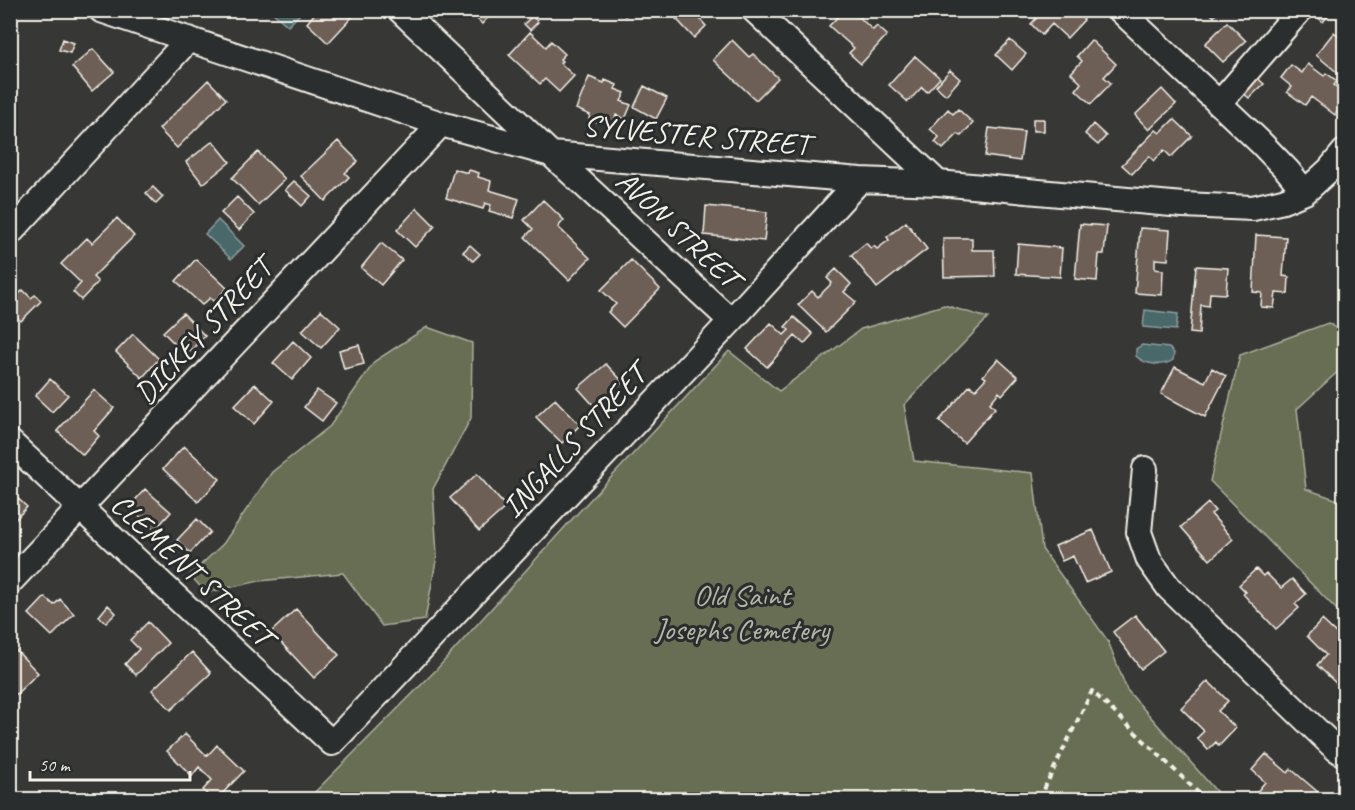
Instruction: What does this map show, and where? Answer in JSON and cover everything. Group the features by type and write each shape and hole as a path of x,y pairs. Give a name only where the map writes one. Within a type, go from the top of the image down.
{"street":[{"name":"SYLVESTER STREET","path":"101,10 441,124 551,154 860,180 938,183 1184,205 1253,208 1282,201 1305,192"},
{"name":"AVON STREET","path":"399,10 731,321"},
{"path":"754,10 938,183"},
{"path":"1120,10 1260,142 1305,192 1330,169 1344,152"},
{"path":"1219,104 1300,10"},
{"path":"10,233 189,39"},
{"name":"DICKEY STREET","path":"10,582 441,124"},
{"name":"INGALLS STREET","path":"332,743 731,321 860,180"},
{"name":"CLEMENT STREET","path":"10,442 332,743"},
{"path":"1145,469 1139,532 1149,560 1169,588 1335,748 1344,754"}],"path":[{"path":"1043,800 1045,787 1092,691 1206,800"}],"green space":[{"name":"Old Saint Josephs Cemetery","path":"944,305 988,318 904,405 914,461 1033,473 1042,549 1108,641 1127,690 1223,799 308,799 436,670 574,517 729,351 779,391 861,329"},
{"path":"1328,323 1344,333 1344,366 1297,409 1306,489 1344,502 1344,609 1337,610 1210,481 1240,355"},
{"path":"427,327 472,343 471,418 433,489 437,556 425,620 382,626 343,573 259,581 206,593 190,575 223,544 272,472 330,426 375,361"}],"water":[{"path":"271,11 294,11 299,15 288,26"},
{"path":"218,220 244,246 231,259 205,234"},
{"path":"1145,310 1178,314 1176,330 1143,327"},
{"path":"1142,345 1169,348 1174,353 1173,360 1159,364 1144,361 1136,356 1136,349"}],"building":[{"path":"314,10 349,10 354,15 328,43 307,23 316,12"},
{"path":"468,10 495,10 482,24"},
{"path":"619,10 631,10 625,16"},
{"path":"668,10 703,10 706,13 700,19 706,26 694,38"},
{"path":"844,10 867,10 860,18 873,30 877,26 887,35 861,64 849,53 854,48 829,26"},
{"path":"1044,10 1075,10 1084,20 1067,38 1052,24 1042,35 1031,24"},
{"path":"1207,10 1220,10 1214,17"},
{"path":"1315,10 1333,10 1323,22 1313,13"},
{"path":"532,16 538,22 530,30 524,24"},
{"path":"1227,22 1246,41 1223,62 1205,44"},
{"path":"530,32 546,47 551,41 565,54 560,59 562,61 560,63 574,76 559,92 545,79 540,84 509,55"},
{"path":"1334,32 1344,40 1344,78 1316,55"},
{"path":"63,39 74,43 70,53 59,50"},
{"path":"732,40 749,57 753,54 778,78 756,100 713,60"},
{"path":"1010,40 1026,54 1012,70 996,55"},
{"path":"1091,40 1116,64 1104,77 1111,83 1091,104 1076,90 1081,83 1071,73 1082,61 1077,56"},
{"path":"93,49 114,72 92,91 72,67"},
{"path":"915,56 940,78 927,92 922,87 908,102 889,85"},
{"path":"1308,64 1324,76 1326,73 1337,81 1334,85 1344,93 1344,102 1335,115 1311,97 1305,105 1287,92 1292,87 1281,78 1291,65 1302,73"},
{"path":"950,70 960,79 946,95 936,86"},
{"path":"1254,75 1264,84 1249,98 1240,90"},
{"path":"589,77 617,85 615,89 625,93 621,101 631,105 625,119 616,115 613,125 601,120 599,123 589,119 590,115 576,109"},
{"path":"208,80 226,99 177,148 159,129"},
{"path":"644,86 667,98 656,119 634,107"},
{"path":"1162,89 1176,104 1149,130 1135,115"},
{"path":"948,109 953,114 958,109 973,123 961,136 958,134 943,149 935,142 939,137 930,129"},
{"path":"1033,119 1044,119 1044,131 1033,131"},
{"path":"1174,119 1192,136 1171,157 1164,150 1154,161 1149,156 1132,174 1122,165 1156,130 1160,133"},
{"path":"1093,124 1106,136 1098,145 1085,134"},
{"path":"989,128 1024,132 1020,161 985,156"},
{"path":"213,141 230,162 203,184 186,162"},
{"path":"338,141 358,161 345,173 349,177 325,201 301,176"},
{"path":"258,152 285,179 258,205 232,178"},
{"path":"454,169 479,173 478,177 491,181 489,190 519,199 513,218 489,211 491,205 485,203 483,209 446,198"},
{"path":"294,181 311,196 302,206 285,190"},
{"path":"153,187 163,197 156,204 146,193"},
{"path":"237,197 254,214 239,230 221,213"},
{"path":"543,200 564,220 558,227 590,258 569,280 525,237 533,229 524,220"},
{"path":"706,206 767,212 764,241 704,235"},
{"path":"417,208 435,226 415,247 397,230"},
{"path":"117,218 134,236 93,277 98,282 81,300 73,292 81,283 61,264 87,238 92,243"},
{"path":"906,222 927,249 877,288 851,255 866,243 871,249 874,246 877,249 889,240 887,237"},
{"path":"1080,224 1107,226 1104,254 1099,254 1097,281 1075,279"},
{"path":"1140,228 1170,230 1168,260 1155,259 1155,269 1163,270 1162,295 1135,293"},
{"path":"1256,235 1286,237 1283,276 1289,277 1288,294 1276,293 1274,308 1261,307 1262,293 1253,292"},
{"path":"943,238 972,238 972,250 994,250 995,276 944,277"},
{"path":"381,243 402,260 381,285 361,268"},
{"path":"1018,244 1062,248 1060,277 1016,274"},
{"path":"470,245 480,254 473,261 463,252"},
{"path":"196,259 227,288 214,302 210,298 202,305 176,281"},
{"path":"631,260 660,289 623,327 608,312 616,304 601,290"},
{"path":"1196,266 1228,268 1226,294 1210,293 1209,306 1201,305 1199,334 1190,333"},
{"path":"836,269 851,284 844,292 856,302 826,332 798,305 812,291 818,297 832,283 827,278"},
{"path":"23,290 31,298 35,295 41,301 21,321 10,311 10,302"},
{"path":"321,310 340,327 321,348 302,331"},
{"path":"183,313 205,336 186,355 163,332"},
{"path":"794,317 813,334 804,344 795,336 767,367 747,349 771,323 784,335 789,330 785,327"},
{"path":"133,334 159,359 142,378 116,352"},
{"path":"293,341 311,358 292,380 273,363"},
{"path":"359,345 364,364 344,369 339,350"},
{"path":"998,359 1018,377 1002,395 999,392 990,403 995,408 964,443 939,421 970,385 975,390 986,378 983,376"},
{"path":"606,364 623,382 595,407 578,388"},
{"path":"1175,367 1205,382 1212,368 1226,376 1205,417 1161,394"},
{"path":"50,379 68,395 52,412 35,396"},
{"path":"255,384 274,401 254,424 234,406"},
{"path":"94,390 114,408 94,431 99,436 83,455 57,431"},
{"path":"317,390 336,403 322,421 304,407"},
{"path":"555,399 580,425 562,443 536,417"},
{"path":"184,446 220,479 198,502 163,469"},
{"path":"477,474 506,507 479,531 450,498"},
{"path":"145,489 171,512 155,530 129,507"},
{"path":"12,493 27,507 10,525 10,495"},
{"path":"1208,503 1215,511 1211,514 1233,539 1210,560 1181,527"},
{"path":"197,519 210,532 190,553 177,540"},
{"path":"1093,530 1111,572 1085,583 1073,556 1062,561 1055,546"},
{"path":"1256,569 1263,576 1266,573 1281,588 1292,579 1306,594 1295,604 1299,608 1276,629 1243,594 1246,592 1239,585"},
{"path":"45,597 54,605 60,599 74,614 52,636 29,614"},
{"path":"108,605 116,613 106,623 99,616"},
{"path":"296,609 339,655 314,678 271,632"},
{"path":"1135,615 1164,651 1141,669 1113,632"},
{"path":"1322,620 1337,634 1339,631 1344,636 1342,652 1344,654 1344,685 1341,688 1317,665 1326,655 1307,636"},
{"path":"148,622 168,643 136,675 125,664 139,649 130,640"},
{"path":"14,648 38,673 11,699 10,652"},
{"path":"192,652 211,673 171,710 152,690"},
{"path":"1208,681 1228,701 1218,711 1236,728 1219,746 1216,742 1208,750 1197,738 1204,731 1181,708"},
{"path":"185,734 207,756 217,745 244,771 216,800 212,800 203,790 212,780 199,767 192,776 167,751"},
{"path":"1266,754 1288,773 1291,769 1318,792 1312,800 1286,800 1284,797 1282,800 1264,800 1256,793 1265,782 1252,770"}]}
